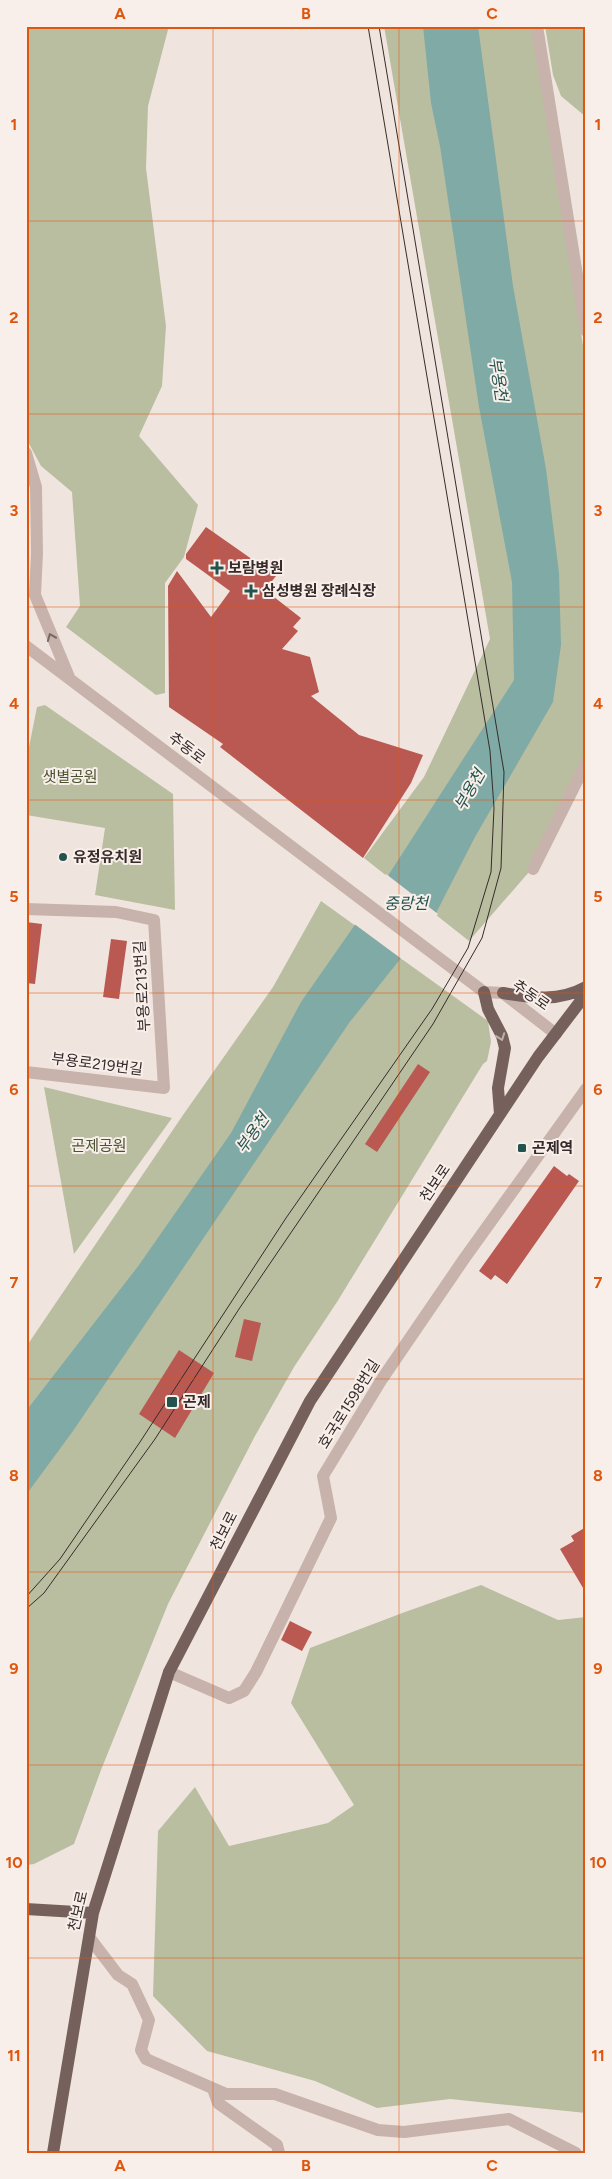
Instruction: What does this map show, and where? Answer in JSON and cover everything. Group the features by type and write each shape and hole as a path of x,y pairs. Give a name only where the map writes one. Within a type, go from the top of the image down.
{"main road":[{"path":"503,993 534,998 550,998 572,995 586,987"},
{"path":"484,992 488,1009 502,1036 505,1048 498,1088 500,1114"},
{"name":"천보로","path":"53,2153 93,1913 169,1672 310,1401 500,1114 586,994"},
{"path":"26,1909 93,1913"}],"street":[{"path":"537,26 586,331"},
{"path":"26,453 36,488 37,553 31,599 70,679"},
{"name":"추동로","path":"26,646 484,992 503,993 556,1034"},
{"path":"533,869 586,763"},
{"name":"부용로213번길","path":"26,909 116,912 154,920 164,1088"},
{"name":"부용로219번길","path":"26,1072 164,1088"},
{"name":"호국로1598번길","path":"169,1672 228,1698 244,1691 256,1672 331,1518 323,1476 399,1355 586,1089"},
{"path":"89,1937 118,1974 132,1984 149,2020 141,2050 146,2059 213,2089 226,2094 275,2094 378,2130 404,2132 509,2118 576,2153"},
{"path":"213,2089 218,2103 277,2145 278,2153"}],"green space":[{"path":"26,26 169,26 148,106 146,168 166,326 162,386 139,436 198,505 184,557 165,583 165,693 156,695 66,627 80,606 72,492 41,466 26,438"},
{"path":"384,26 532,26 586,364 586,759 529,872 469,941 364,858 424,777 490,639"},
{"path":"545,26 586,26 586,117 561,96 553,75"},
{"name":"샛별공원","path":"45,705 173,794 175,910 95,895 105,828 26,815 26,762 37,707"},
{"path":"321,901 488,1021 491,1042 487,1061 483,1064 337,1302 294,1367 255,1436 168,1604 101,1770 74,1844 34,1864 26,1865 26,1347 183,1115 273,987"},
{"name":"곤제공원","path":"44,1087 172,1118 74,1254"},
{"path":"481,1585 558,1620 586,1617 586,2113 450,2099 377,2108 315,2081 207,2051 153,1996 158,1831 195,1787 229,1846 328,1823 354,1805 291,1703 310,1648"}],"water":[{"name":"중랑천","path":"423,26 478,26 513,286 546,469 559,573 561,645 553,702 475,837 434,917 349,1023 73,1431 26,1495 26,1411 139,1265 231,1133 301,1002 375,896 514,680 512,582 479,407 440,146 431,103"}],"pier":[{"path":"386,874 438,914 403,960 353,923"}],"building":[{"path":"206,527 276,576 265,590 301,618 293,627 298,631 282,649 310,657 319,692 311,696 359,735 423,755 411,783 363,858 220,747 223,744 169,707 168,586 177,571 211,617 230,591 186,559 186,554"},
{"path":"26,922 42,924 35,984 26,983"},
{"path":"111,939 127,941 119,999 103,997"},
{"path":"418,1064 430,1072 377,1152 365,1144"},
{"path":"554,1166 567,1176 569,1174 579,1181 507,1284 495,1275 491,1280 479,1271"},
{"path":"244,1319 261,1323 252,1361 235,1357"},
{"name":"곤제","path":"179,1350 214,1373 175,1438 139,1414"},
{"path":"586,1527 586,1593 560,1549 574,1541 571,1536"},
{"path":"290,1621 312,1632 302,1651 281,1640"}],"tram line":[{"path":"26,1597 60,1559 140,1442 286,1218 432,1009 468,948 491,872 494,808 490,751 368,26"},
{"path":"26,1609 44,1593 155,1439 239,1309 433,1024 482,938 501,868 504,772 379,26"}],"place":[{"name":"보람병원","path":"217,568"},
{"name":"삼성병원 장례식장","path":"251,591"},
{"name":"유정유치원","path":"63,857"},
{"name":"곤제역","path":"522,1148"},
{"name":"곤제","path":"172,1402"}],"water label":[{"name":"부용천","path":"499,379"},
{"name":"부용천","path":"469,790"},
{"name":"부용천","path":"252,1133"}]}
